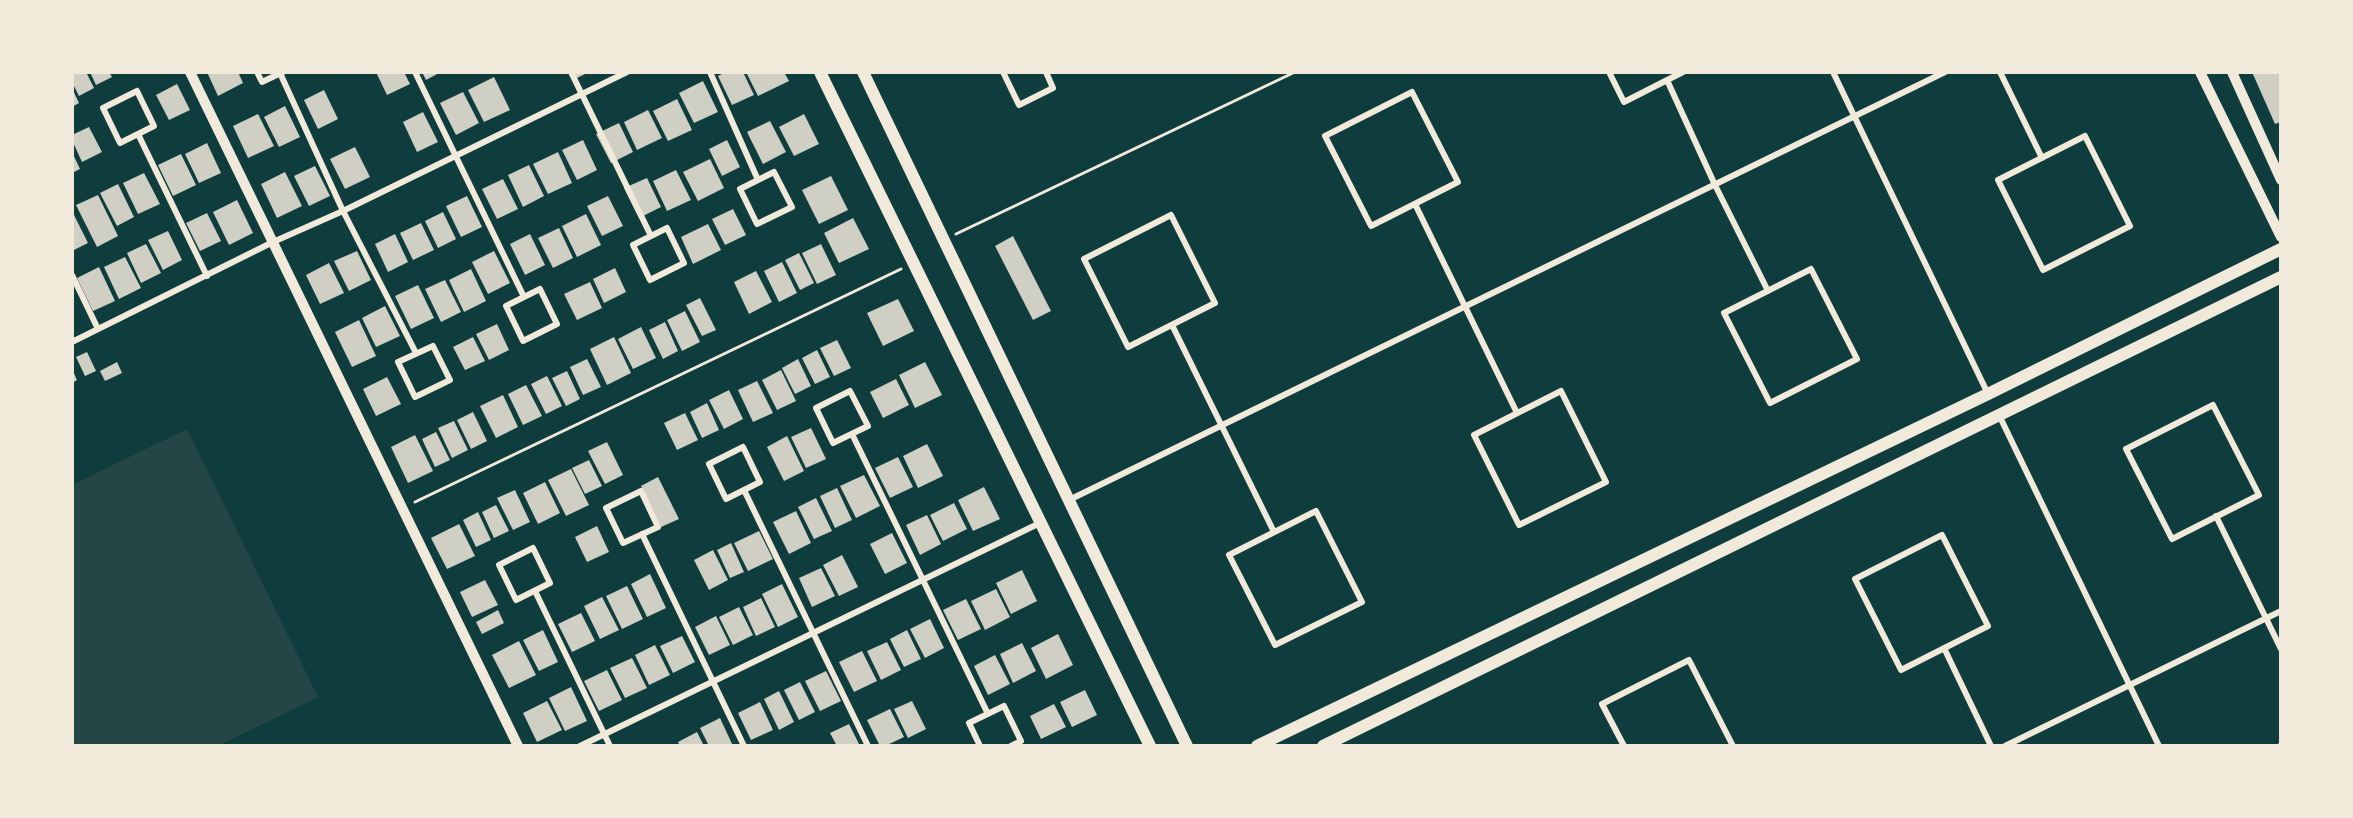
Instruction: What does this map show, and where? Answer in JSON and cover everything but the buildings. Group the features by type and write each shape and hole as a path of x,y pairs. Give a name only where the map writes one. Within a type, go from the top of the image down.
{"main road":[{"path":"820,72 1150,746"},
{"path":"863,72 1187,746"},
{"path":"1257,746 1988,394 2281,249"},
{"path":"1323,746 2281,277"}],"street":[{"path":"190,72 518,746"},
{"path":"257,72 262,82 282,73 343,211 417,353"},
{"path":"415,72 524,297"},
{"path":"571,72 651,236"},
{"path":"72,342 273,242 343,211 627,72"},
{"path":"710,72 758,180"},
{"path":"1003,72 1019,105 1053,88 1046,72"},
{"path":"1609,72 1624,102 1683,72"},
{"path":"1833,72 1988,394"},
{"path":"1069,500 1945,72"},
{"path":"2000,72 2042,158"},
{"path":"2200,72 2281,237"},
{"path":"2232,72 2281,180"},
{"path":"1667,80 1715,185 1768,291"},
{"path":"137,91 154,126 138,134 120,143 103,108 137,91"},
{"path":"1412,92 1458,182 1415,204 1371,226 1325,136 1412,92"},
{"path":"138,134 207,276"},
{"path":"2085,136 2130,226 2043,270 1998,180 2042,158 2085,136"},
{"path":"774,172 792,207 757,224 740,189 758,180 774,172"},
{"path":"1415,204 1517,413"},
{"path":"1171,215 1215,303 1172,325 1128,347 1084,259 1171,215"},
{"path":"667,228 684,263 650,280 633,245 651,236 667,228"},
{"path":"1811,269 1857,359 1770,403 1725,313 1768,291 1811,269"},
{"path":"72,275 98,329"},
{"path":"540,289 557,324 522,341 506,306 524,297 540,289"},
{"path":"1172,325 1274,532"},
{"path":"433,346 450,380 415,397 398,363 417,353 433,346"},
{"path":"850,391 868,426 852,434 833,443 816,408 850,391"},
{"path":"1561,391 1606,482 1520,525 1474,435 1517,413 1561,391"},
{"path":"2213,405 2259,495 2216,516 2172,539 2126,449 2213,405"},
{"path":"1999,415 2159,746"},
{"path":"852,434 988,714"},
{"path":"743,447 760,482 744,490 726,499 709,464 743,447"},
{"path":"744,490 868,746"},
{"path":"641,492 658,527 642,534 623,543 606,508 641,492"},
{"path":"1316,511 1362,602 1275,645 1229,555 1274,532 1316,511"},
{"path":"2216,516 2281,649"},
{"path":"580,746 1040,523"},
{"path":"642,534 744,746"},
{"path":"1942,535 1988,626 1944,648 1901,670 1855,579 1942,535"},
{"path":"533,548 550,583 535,591 516,600 499,564 533,548"},
{"path":"535,591 610,746"},
{"path":"2005,746 2281,611"},
{"path":"1944,648 1991,746"},
{"path":"1624,746 1602,704 1689,660 1733,746"},
{"path":"980,746 969,723 1004,706 1021,741 1011,746"}],"path":[{"path":"944,240 1295,72"},
{"path":"402,508 913,263"}],"shaded area":[{"path":"187,429 318,697 218,746 72,746 72,485"}]}
